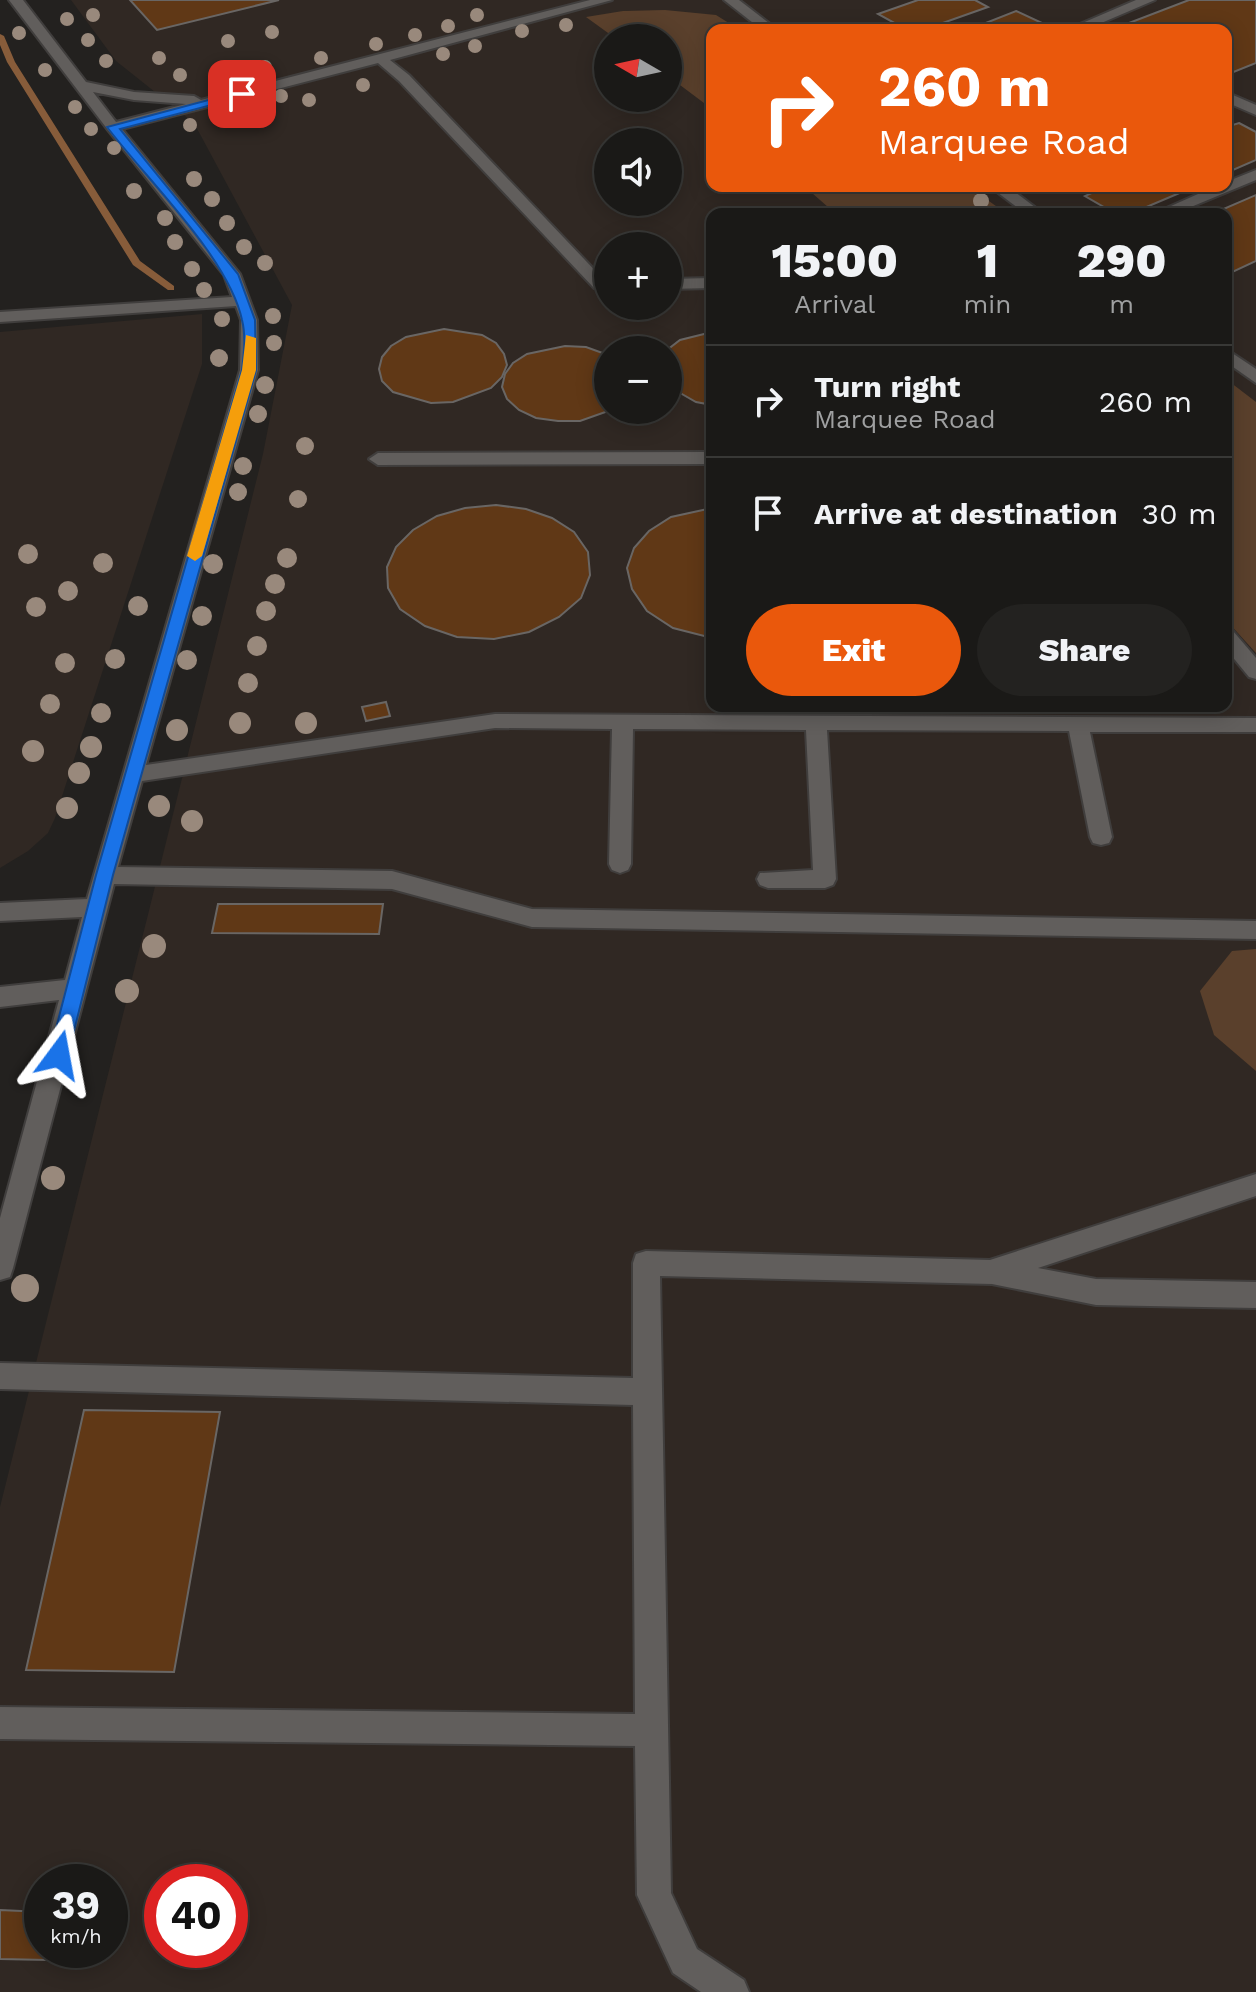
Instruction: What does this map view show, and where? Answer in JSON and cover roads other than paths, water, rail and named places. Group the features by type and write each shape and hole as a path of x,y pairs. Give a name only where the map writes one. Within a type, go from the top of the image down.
{"street":[{"path":"0,1268 132,775 249,370 249,320 232,274 113,127 16,0"},
{"path":"113,127 605,0"},
{"path":"731,0 763,24"},
{"path":"1088,24 1148,0"},
{"path":"380,58 404,78 594,279"},
{"path":"81,85 134,96 214,101"},
{"path":"1232,99 1256,111"},
{"path":"1232,185 1256,175"},
{"path":"1005,192 1028,208"},
{"path":"1176,208 1215,192"},
{"path":"682,284 706,283"},
{"path":"0,317 242,301"},
{"path":"1232,359 1256,378"},
{"path":"378,459 706,458"},
{"path":"1232,643 1256,672"},
{"path":"620,864 623,721"},
{"path":"132,775 467,723 1256,725"},
{"path":"768,879 825,879 816,723"},
{"path":"1078,726 1101,837"},
{"path":"105,875 392,880 532,918 1256,930"},
{"path":"0,912 96,907"},
{"path":"0,997 73,989"},
{"path":"990,1272 1256,1185"},
{"path":"732,1992 685,1961 654,1895 646,1263 990,1272 1096,1292 1256,1295"},
{"path":"0,1376 647,1392"},
{"path":"0,1723 651,1730"}],"waterway":[{"path":"0,36 11,62 136,263 171,288"}]}
